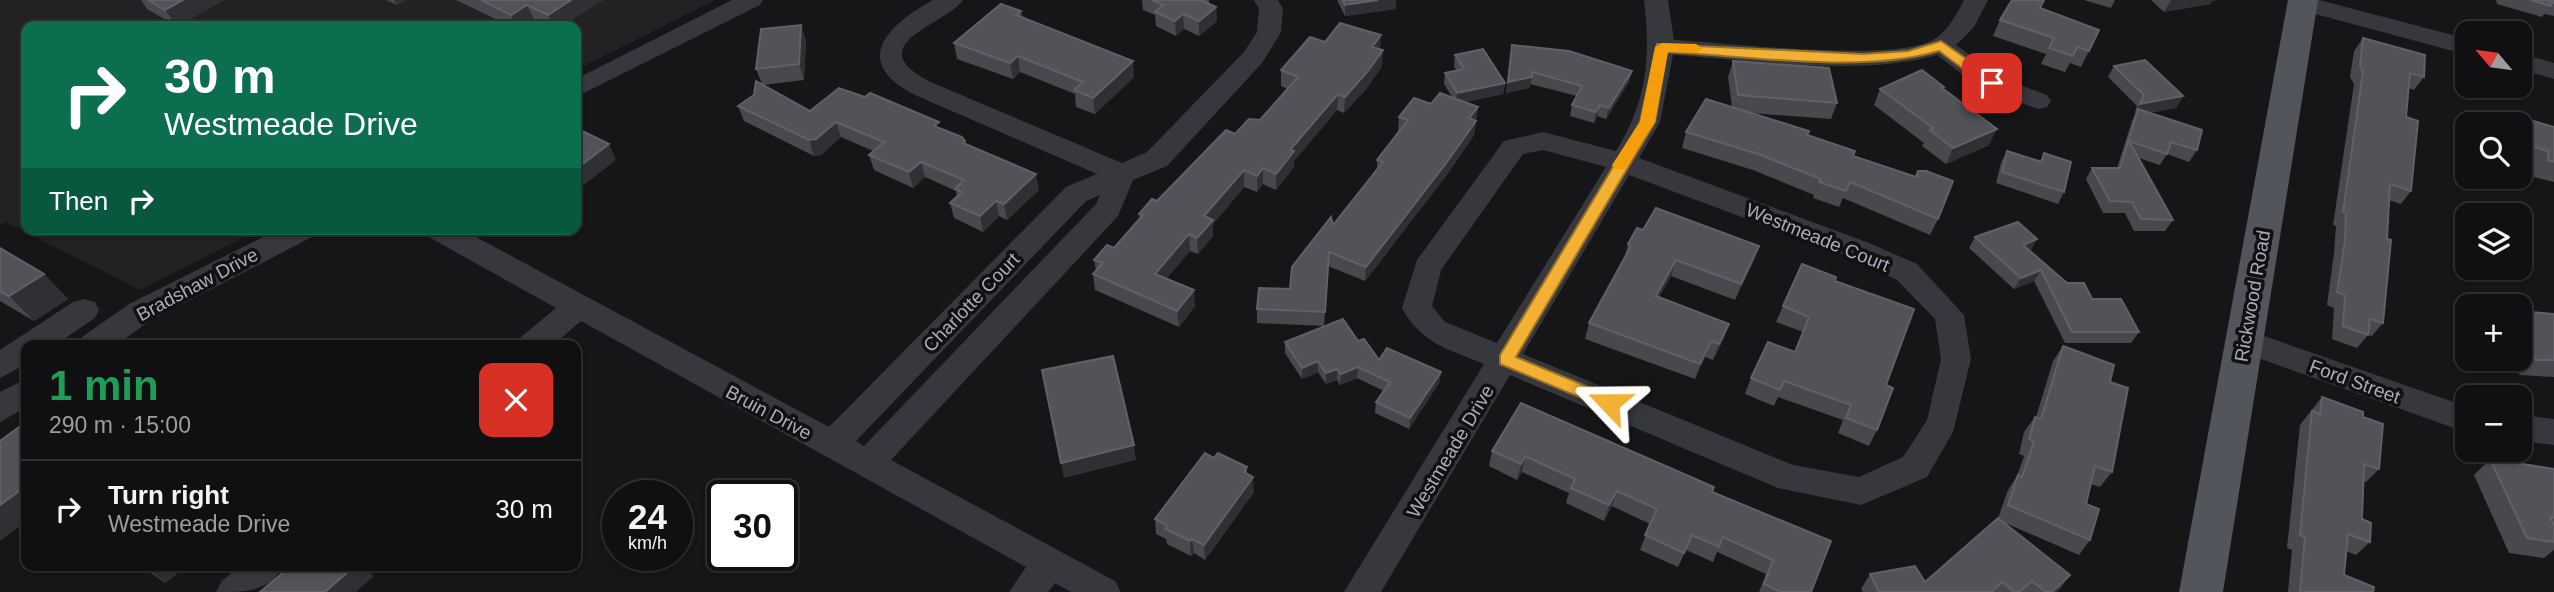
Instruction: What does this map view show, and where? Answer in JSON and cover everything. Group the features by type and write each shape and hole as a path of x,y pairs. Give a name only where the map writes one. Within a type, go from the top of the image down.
{"main road":[{"name":"Rickwood Road","path":"2201,592 2302,1"}],"street":[{"path":"581,86 751,0"},
{"path":"951,0 903,30 893,42 892,58 899,74 924,89 1122,174"},
{"name":"Charlotte Court","path":"832,446 1076,194 1157,159 1253,57 1269,33 1271,9 1266,0"},
{"name":"Westmeade Drive","path":"1362,592 1506,360 1647,122 1662,47 1656,0"},
{"path":"1662,47 1863,58 1909,55 1941,46 1965,22 1976,0"},
{"path":"2302,1 2455,43"},
{"path":"1941,46 1992,83 2038,101"},
{"path":"2532,65 2554,71"},
{"name":"Westmeade Court","path":"1543,141 1622,162 1859,250 1907,272 1949,315 1956,359 1942,423 1915,467 1861,491 1790,478 1506,360 1434,330 1418,308 1427,268 1514,147 1543,141"},
{"name":"Charlotte Court","path":"867,464 1108,209 1122,174"},
{"name":"Bradshaw Drive","path":"100,340 140,312 292,235"},
{"name":"Bruin Drive","path":"448,235 576,308 1103,592"},
{"path":"538,340 576,308"},
{"path":"39,340 84,310"},
{"name":"Ford Street","path":"2244,341 2455,415"},
{"path":"0,366 21,351"},
{"path":"0,409 21,394"},
{"path":"2532,429 2554,432"},
{"path":"1027,592 1050,563"},
{"path":"234,592 260,571"}],"shaded area":[{"path":"0,0 715,0 581,67 581,21 21,21 21,230 6,222 0,226"},
{"path":"32,235 248,235 140,290"}],"building":[{"path":"148,0 183,0 165,10"},
{"path":"481,0 571,0 548,15 527,5 511,15"},
{"path":"1152,0 1201,0 1216,7 1199,21 1183,14 1175,21 1155,12 1163,5"},
{"path":"1343,0 1378,0 1345,5"},
{"path":"2012,0 2044,0 2040,8 2099,30 2089,51 2077,47 2073,56 2049,48 2054,38 2000,20"},
{"path":"2530,0 2554,0 2554,3 2550,2 2551,6"},
{"path":"1001,4 1021,11 1016,15 1133,61 1093,98 1074,90 1083,82 1018,56 1010,63 954,43"},
{"path":"1340,23 1381,35 1372,47 1383,50 1345,97 1338,94 1290,150 1294,151 1276,174 1263,168 1257,176 1244,170 1204,216 1213,220 1197,238 1189,234 1155,274 1194,290 1177,311 1093,274 1103,263 1094,260 1107,245 1114,248 1143,215 1139,214 1152,199 1157,201 1226,130 1235,134 1249,119 1260,120 1298,77 1281,70 1310,37 1325,42"},
{"path":"801,25 799,64 756,69 761,29"},
{"path":"2363,38 2425,55 2424,77 2410,73 2406,117 2418,121 2411,191 2390,184 2387,239 2391,240 2383,323 2370,319 2368,335 2343,326 2345,295 2337,292 2345,241 2346,213 2343,212 2363,72 2360,65"},
{"path":"1512,45 1569,51 1632,71 1609,108 1600,105 1596,112 1572,105 1582,86 1532,72 1532,77 1508,82"},
{"path":"1483,49 1505,83 1457,93 1445,73 1464,69 1455,55"},
{"path":"2145,60 2183,96 2140,104 2144,95 2114,66"},
{"path":"1733,61 1829,68 1837,103 1738,95"},
{"path":"1922,70 1997,129 1953,148 1930,130 1933,128 1880,89"},
{"path":"756,81 810,111 839,88 865,97 870,93 939,122 934,126 962,137 965,141 963,143 1036,174 1004,204 996,201 980,216 950,203 962,192 955,189 964,180 921,162 909,172 869,155 884,142 836,122 816,139 809,140 738,106 754,95"},
{"path":"1440,93 1478,107 1469,118 1476,121 1366,267 1329,252 1325,312 1257,309 1259,288 1290,289 1292,267 1331,217 1333,225 1383,162 1377,160 1408,120 1399,117 1414,98 1431,104"},
{"path":"1706,99 1809,131 1807,135 1855,151 1853,156 1916,177 1918,171 1926,171 1953,181 1938,219 1850,182 1846,191 1819,182 1821,179 1758,154 1686,132"},
{"path":"2138,109 2202,130 2197,150 2171,142 2167,154 2129,141 2173,220 2141,219 2132,202 2110,201 2092,168 2120,168"},
{"path":"2532,121 2554,127 2554,162 2548,160 2548,151 2532,146"},
{"path":"581,130 609,144 581,165"},
{"path":"2007,151 2042,162 2044,153 2071,162 2064,192 2002,172"},
{"path":"1656,208 1759,246 1741,284 1676,260 1656,296 1729,324 1719,344 1711,341 1700,364 1589,323 1631,246 1628,244 1637,228 1643,230"},
{"path":"2018,222 2037,239 2023,245 2067,283 2084,283 2092,299 2121,299 2139,332 2072,332 2041,270 2021,278 1975,237"},
{"path":"0,248 44,274 9,296 0,291"},
{"path":"1802,264 1836,277 1835,281 1914,309 1886,385 1893,388 1877,430 1846,418 1851,405 1784,381 1780,390 1751,378 1768,342 1795,352 1809,317 1783,306"},
{"path":"2532,312 2553,314 2554,360 2536,360 2532,354"},
{"path":"1343,319 1358,341 1364,339 1379,360 1387,348 1441,372 1410,418 1376,402 1390,382 1358,367 1341,374 1337,369 1326,373 1318,361 1302,368 1285,342"},
{"path":"2063,346 2114,365 2110,382 2128,388 2112,472 2095,466 2086,504 2099,509 2090,540 2008,505 2018,475 2022,477 2034,441 2029,439 2035,417 2041,419"},
{"path":"1113,356 1134,445 1061,463 1042,370"},
{"path":"2322,397 2363,412 2363,417 2383,424 2379,469 2364,464 2362,519 2371,523 2370,542 2348,534 2344,575 2374,587 2373,592 2300,592 2305,537 2300,535 2312,411 2320,414"},
{"path":"1521,403 1714,487 1712,492 1831,541 1811,592 1781,592 1764,584 1773,560 1723,537 1719,547 1692,535 1684,553 1645,535 1657,509 1617,491 1609,505 1571,488 1575,479 1525,456 1521,464 1492,451"},
{"path":"21,426 21,490 0,505 0,441"},
{"path":"1205,453 1214,458 1218,453 1247,467 1244,472 1253,477 1204,545 1165,529 1167,525 1155,519"},
{"path":"2491,462 2554,469 2554,518 2550,517 2554,526 2554,542 2527,538"},
{"path":"1998,518 2070,575 2052,592 2046,592 2032,581 2019,592 2014,592 2002,582 1991,592 1879,592 1870,574 1915,566 1925,582"},
{"path":"285,571 349,571 325,592 260,592"}],"slow traffic":[{"path":"1620,165 1647,122 1657,83 1662,47 1696,49"}],"route":[{"path":"1609,403 1506,360 1647,122 1657,83 1662,47 1863,58 1909,55 1941,46 1992,83"}]}
